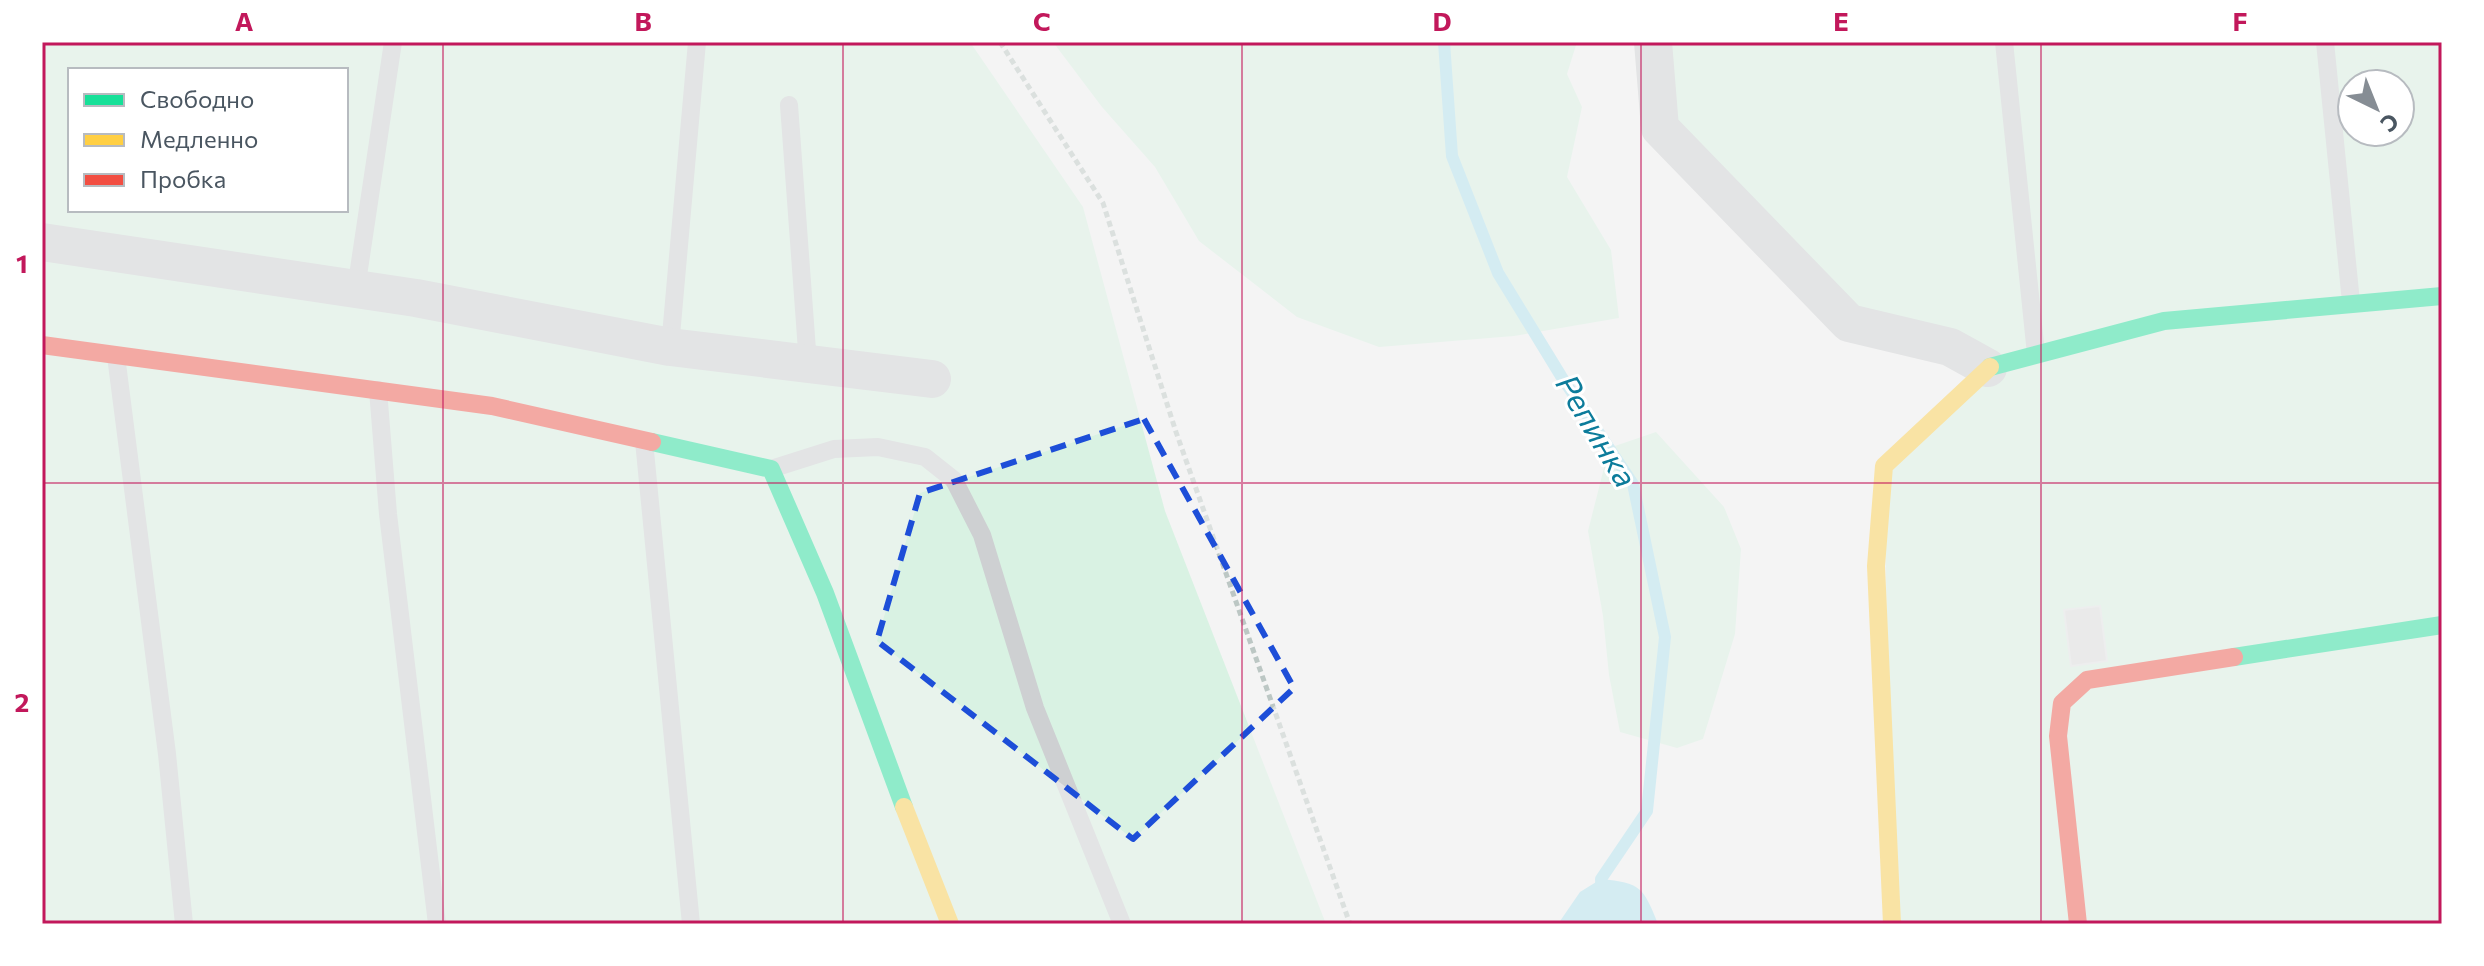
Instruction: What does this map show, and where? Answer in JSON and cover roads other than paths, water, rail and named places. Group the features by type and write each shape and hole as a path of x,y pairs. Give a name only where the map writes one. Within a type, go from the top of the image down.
{"street":[{"path":"1653,42 1660,128 1849,323 1950,347 1988,368"},
{"path":"42,242 356,289 670,347 932,379"},
{"path":"1892,924 1876,566 1884,466 1988,368 2164,321 2442,296"},
{"path":"42,345 492,406 771,469 825,593 950,924"},
{"path":"2078,924 2058,736 2062,703 2087,680 2442,625"}],"lane":[{"path":"356,289 393,42"},
{"path":"670,347 697,42"},
{"path":"2004,42 2036,354"},
{"path":"2325,42 2351,302"},
{"path":"789,105 808,364"},
{"path":"116,356 167,754 184,924"},
{"path":"378,390 388,514 437,924"},
{"path":"644,440 691,924"},
{"path":"771,469 834,449 878,447 925,457 954,480 982,535 1035,708 1122,924"}],"water":[{"path":"1601,879 1639,889 1658,924 1558,924 1580,892"}],"waterway":[{"name":"Репинка","path":"1444,42 1452,156 1498,273 1561,376 1633,484 1665,637 1647,811 1601,879 1603,924"}]}
